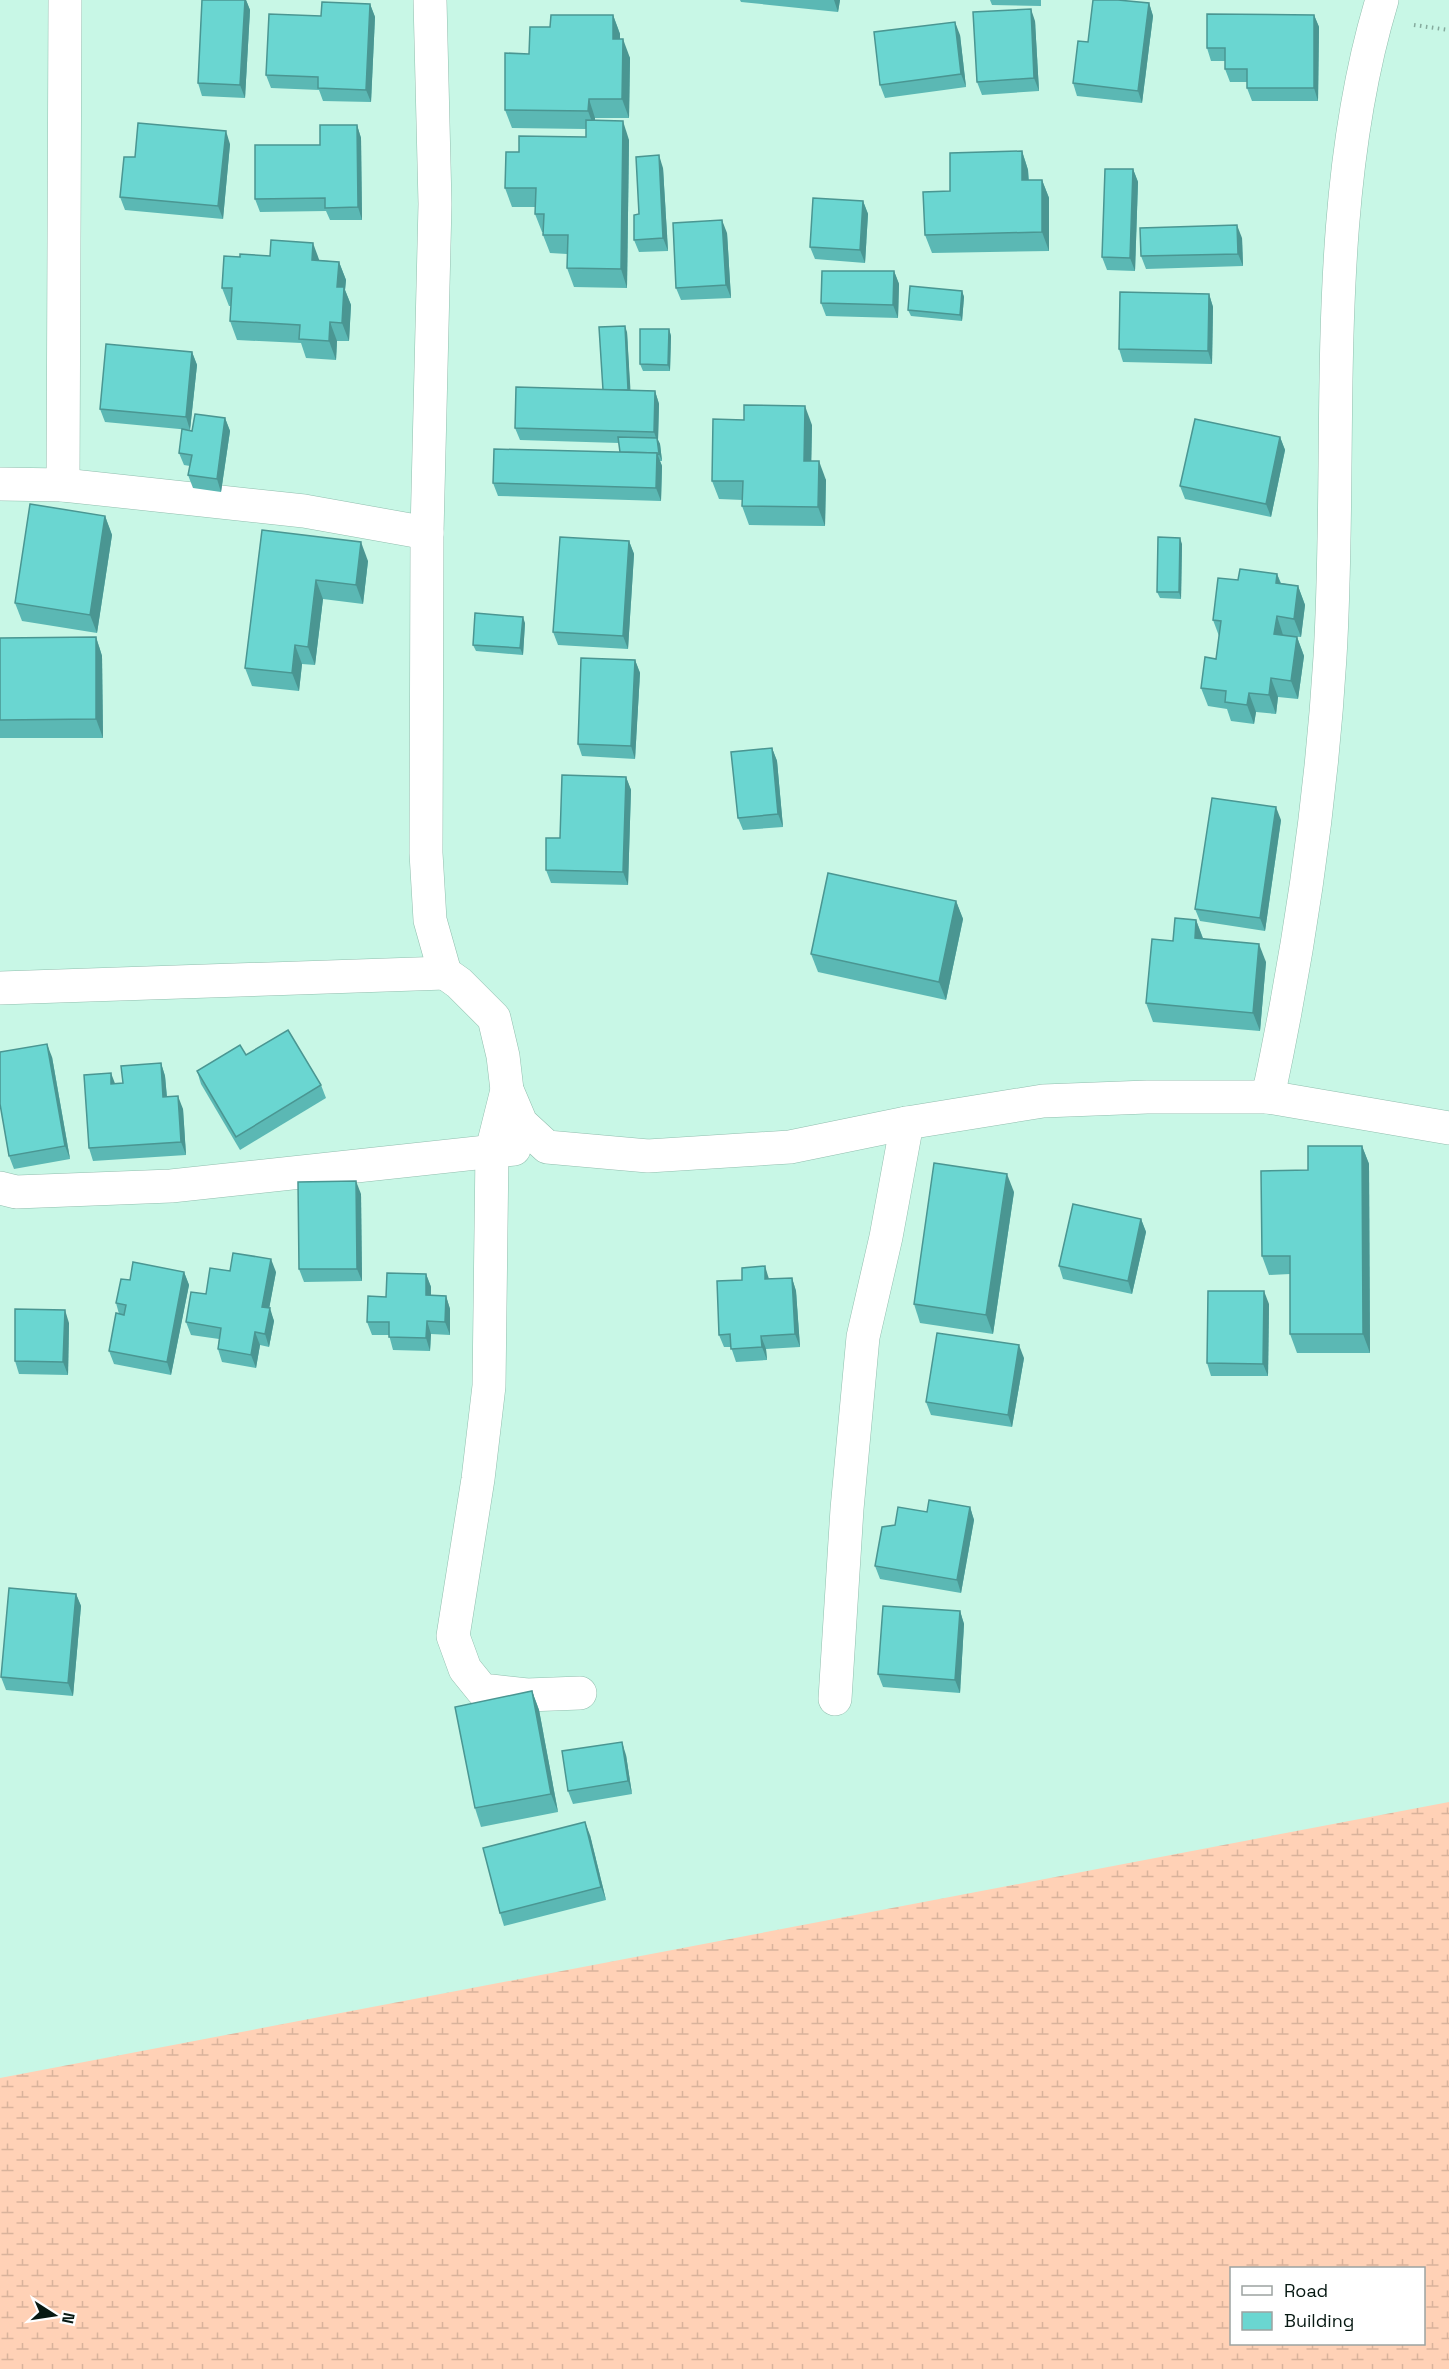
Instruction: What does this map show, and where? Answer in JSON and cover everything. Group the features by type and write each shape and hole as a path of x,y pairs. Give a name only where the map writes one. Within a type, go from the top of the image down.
{"street":[{"path":"63,485 65,0"},
{"path":"430,0 435,204 427,533 426,853 430,920 445,973 494,1018 504,1056 507,1090 521,1123 547,1148"},
{"path":"1268,1097 1287,1009 1315,830 1330,657 1341,236 1355,119 1382,0"},
{"path":"0,484 63,485 304,511 427,533"},
{"path":"0,988 445,973"},
{"path":"507,1090 492,1150 489,1386 478,1479 453,1636 465,1669 482,1690 527,1695 580,1693"},
{"path":"0,1188 16,1192 171,1186 385,1164 492,1150 547,1148 648,1156 790,1147 907,1123 1043,1101 1147,1097 1268,1097 1449,1128"},
{"path":"835,1699 847,1509 863,1337 886,1237 907,1123"}],"green space":[{"path":"1449,1802 1449,2369 0,2369 0,2078"}],"building":[{"path":"202,0 245,0 240,85 198,83"},
{"path":"1093,0 1149,3 1138,91 1073,83 1078,41 1088,42"},
{"path":"322,2 370,4 366,90 318,88 318,77 266,75 269,14 321,16"},
{"path":"1031,9 1034,78 977,82 973,12"},
{"path":"1207,14 1314,15 1314,88 1247,88 1247,69 1225,69 1225,48 1207,48"},
{"path":"551,15 613,15 613,39 623,39 622,99 589,99 588,111 505,110 505,53 529,54 530,27 550,27"},
{"path":"955,22 961,74 880,85 874,32"},
{"path":"586,120 623,121 621,269 567,268 568,235 543,235 544,214 535,214 536,188 505,188 506,152 519,152 519,136 586,137"},
{"path":"138,123 226,131 218,206 120,197 124,157 135,157"},
{"path":"320,125 357,125 358,207 325,208 325,198 255,199 255,145 320,145"},
{"path":"1022,151 1022,180 1042,180 1042,232 925,235 923,192 950,191 950,153"},
{"path":"659,155 663,238 634,240 634,215 639,214 636,157"},
{"path":"1105,169 1133,169 1130,258 1102,257"},
{"path":"813,198 863,201 860,250 810,247"},
{"path":"722,220 726,285 676,288 673,223"},
{"path":"1237,225 1238,254 1141,256 1140,228"},
{"path":"271,240 313,243 312,260 339,262 337,287 344,287 342,323 330,322 329,341 299,339 300,325 230,321 232,288 222,288 224,256 240,257 240,254 270,256"},
{"path":"822,271 894,271 893,305 821,303"},
{"path":"910,286 962,291 960,315 908,310"},
{"path":"1120,292 1209,294 1208,351 1119,349"},
{"path":"625,326 628,390 603,390 599,327"},
{"path":"640,329 669,329 668,365 640,364"},
{"path":"106,344 192,352 186,417 100,409"},
{"path":"516,387 655,391 654,432 515,428"},
{"path":"744,405 805,406 804,461 819,461 818,507 742,506 743,481 712,481 713,419 744,420"},
{"path":"195,414 225,418 217,479 188,475 192,455 179,453 182,429 192,431"},
{"path":"1195,419 1280,437 1266,504 1180,486"},
{"path":"618,437 657,438 659,454 620,452"},
{"path":"494,449 657,453 656,488 493,483"},
{"path":"30,504 105,516 90,615 15,603"},
{"path":"262,530 361,542 356,585 316,580 308,647 295,645 292,673 245,668"},
{"path":"560,537 629,541 623,636 553,632"},
{"path":"1158,537 1180,538 1179,592 1157,592"},
{"path":"1240,569 1277,574 1276,583 1298,586 1294,619 1277,616 1274,634 1297,637 1291,681 1271,678 1269,695 1249,693 1247,705 1225,702 1226,691 1201,688 1205,657 1216,659 1221,621 1213,620 1218,578 1238,580"},
{"path":"475,613 523,617 520,648 473,645"},
{"path":"96,637 96,719 0,720 0,638"},
{"path":"581,658 635,660 631,746 578,744"},
{"path":"772,748 778,814 738,818 731,752"},
{"path":"562,775 626,777 623,872 546,870 546,838 560,838"},
{"path":"1212,798 1276,807 1260,918 1195,909"},
{"path":"828,873 956,901 939,982 811,954"},
{"path":"1175,918 1196,920 1195,938 1259,944 1253,1013 1146,1003 1152,939 1173,941"},
{"path":"288,1030 321,1085 236,1137 197,1071 240,1045 246,1055"},
{"path":"47,1044 65,1146 9,1156 0,1104 0,1052"},
{"path":"161,1063 163,1097 178,1096 181,1142 89,1148 84,1075 111,1073 111,1084 123,1083 121,1066"},
{"path":"1308,1146 1362,1146 1363,1334 1290,1334 1290,1256 1262,1256 1261,1171 1308,1170"},
{"path":"934,1163 1007,1174 986,1315 914,1304"},
{"path":"356,1181 357,1269 299,1269 298,1182"},
{"path":"1073,1204 1141,1219 1128,1281 1059,1266"},
{"path":"233,1253 271,1259 262,1307 270,1308 265,1334 255,1332 251,1355 218,1349 221,1328 186,1322 191,1292 206,1294 210,1268 230,1271"},
{"path":"133,1262 184,1272 167,1362 109,1351 116,1313 124,1315 126,1305 116,1303 121,1279 130,1280"},
{"path":"765,1266 765,1279 792,1278 795,1334 761,1336 762,1347 731,1349 730,1334 719,1335 717,1281 742,1280 742,1268"},
{"path":"387,1273 426,1274 426,1295 446,1296 445,1322 427,1321 426,1338 389,1337 389,1322 367,1322 368,1296 386,1297"},
{"path":"1208,1291 1264,1291 1263,1364 1207,1363"},
{"path":"15,1309 65,1310 63,1362 15,1361"},
{"path":"937,1333 1019,1345 1008,1415 926,1402"},
{"path":"929,1500 970,1507 957,1580 875,1566 882,1527 895,1525 898,1507 927,1512"},
{"path":"9,1588 76,1594 68,1683 1,1677"},
{"path":"883,1606 960,1611 955,1680 878,1674"},
{"path":"532,1691 551,1794 475,1808 455,1707"},
{"path":"622,1742 628,1781 568,1791 562,1751"},
{"path":"585,1822 601,1887 500,1913 483,1848"}]}
